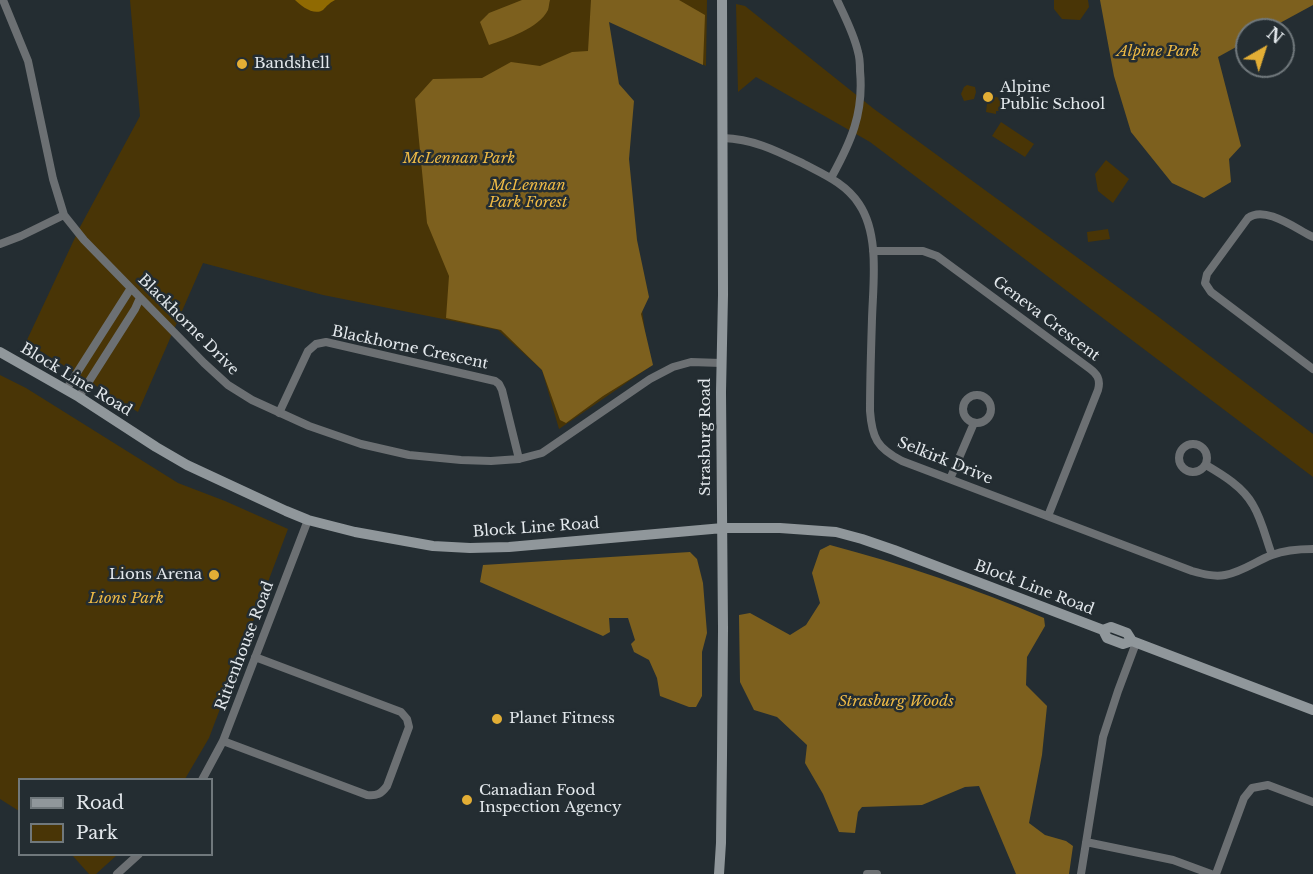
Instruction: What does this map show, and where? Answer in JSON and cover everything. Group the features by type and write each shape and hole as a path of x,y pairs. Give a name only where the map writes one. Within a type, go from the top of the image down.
{"street":[{"name":"Blackhorne Drive","path":"3,0 28,61 53,179 64,214 84,240 204,363 228,385 252,400 330,434 409,455 461,460 519,459 542,453 650,379 673,367 691,362 721,363"},
{"name":"Strasburg Road","path":"718,874 723,756 722,0"},
{"path":"831,178 855,128 860,106 861,82 858,53 837,0"},
{"name":"Selkirk Drive","path":"723,138 765,145 831,178 847,189 867,217 873,250 871,429 875,440 890,455 1192,571 1227,575 1272,555 1297,549 1313,549"},
{"path":"0,244 64,214"},
{"path":"1313,237 1269,214 1252,215 1207,274 1205,283 1211,292 1313,369"},
{"name":"Geneva Crescent","path":"873,250 923,251 946,261 1089,368 1099,378 1098,390 1048,516"},
{"path":"66,390 131,288"},
{"path":"79,397 140,298"},
{"name":"Blackhorne Crescent","path":"279,413 308,351 316,344 326,342 495,381 502,390 519,459"},
{"name":"Block Line Road","path":"0,352 79,397 188,465 286,511 355,532 433,546 470,548 509,547 723,528 780,528 836,532 894,550 1103,630 1112,627 1127,633 1134,642 1313,710"},
{"path":"950,479 974,423"},
{"path":"1206,465 1236,486 1253,504 1272,555"},
{"name":"Rittenhouse Road","path":"203,778 223,741 309,519"},
{"path":"1081,874 1103,737 1134,642"},
{"path":"223,741 368,795 374,796 382,793 391,776 409,728 407,719 401,712 255,657"},
{"path":"1086,842 1173,861 1214,874 1244,798 1252,788 1268,785 1313,802"},
{"path":"117,874 138,856"},
{"path":"867,874 877,874"}],"green space":[{"name":"McLennan Park","path":"130,0 707,0 706,66 605,16 609,71 651,366 559,429 542,370 498,330 323,295 203,263 138,412 26,342 80,227 140,116"},
{"path":"522,0 550,0 548,10 538,22 505,40 489,45 480,22 489,13"},
{"name":"McLennan Park Forest","path":"591,0 679,0 705,15 703,65 609,22 619,84 634,101 629,159 637,240 649,297 641,314 653,365 603,396 566,423 560,420 542,370 501,330 446,318 449,276 427,223 415,99 433,79 482,78 511,62 540,66 572,52 588,51"},
{"path":"1054,0 1088,0 1089,7 1080,20 1062,19 1054,9"},
{"name":"Alpine Park","path":"1100,0 1313,0 1313,5 1289,18 1235,18 1235,48 1218,57 1241,146 1229,159 1231,182 1204,198 1172,183 1131,132 1114,76"},
{"path":"736,4 745,6 874,109 1156,315 1313,434 1313,477 870,142 756,77 738,92"},
{"path":"967,85 975,87 976,92 974,99 964,101 961,94"},
{"path":"988,96 1002,98 1001,111 996,111 996,114 986,112"},
{"path":"1001,122 1034,144 1025,157 992,136"},
{"path":"1106,160 1129,179 1113,203 1098,191 1095,174"},
{"path":"1108,229 1110,239 1088,242 1087,232"},
{"name":"Lions Park","path":"0,375 26,388 178,483 288,529 209,738 186,778 18,778 18,810 0,799"},
{"name":"Strasburg Woods","path":"830,545 939,578 1044,618 1045,626 1027,657 1026,685 1047,706 1042,755 1029,823 1045,835 1066,841 1073,846 1069,874 1016,874 979,786 965,787 922,805 862,807 858,812 855,833 839,832 823,794 805,763 807,745 777,717 754,710 740,682 739,615 750,613 790,635 806,625 820,603 812,573 820,550"},
{"path":"690,552 697,559 703,583 707,633 702,652 702,696 696,707 689,707 660,696 657,678 649,660 634,652 631,644 635,640 628,618 609,618 610,632 603,636 480,582 483,565"},
{"path":"73,856 116,856 96,874 89,874"}],"shaded area":[{"path":"295,0 335,0 323,10 316,12"}],"place":[{"name":"Bandshell","path":"242,64"},
{"name":"Alpine Public School","path":"988,97"},
{"name":"Lions Arena","path":"214,575"},
{"name":"Planet Fitness","path":"497,719"},
{"name":"Canadian Food Inspection Agency","path":"467,800"}]}
